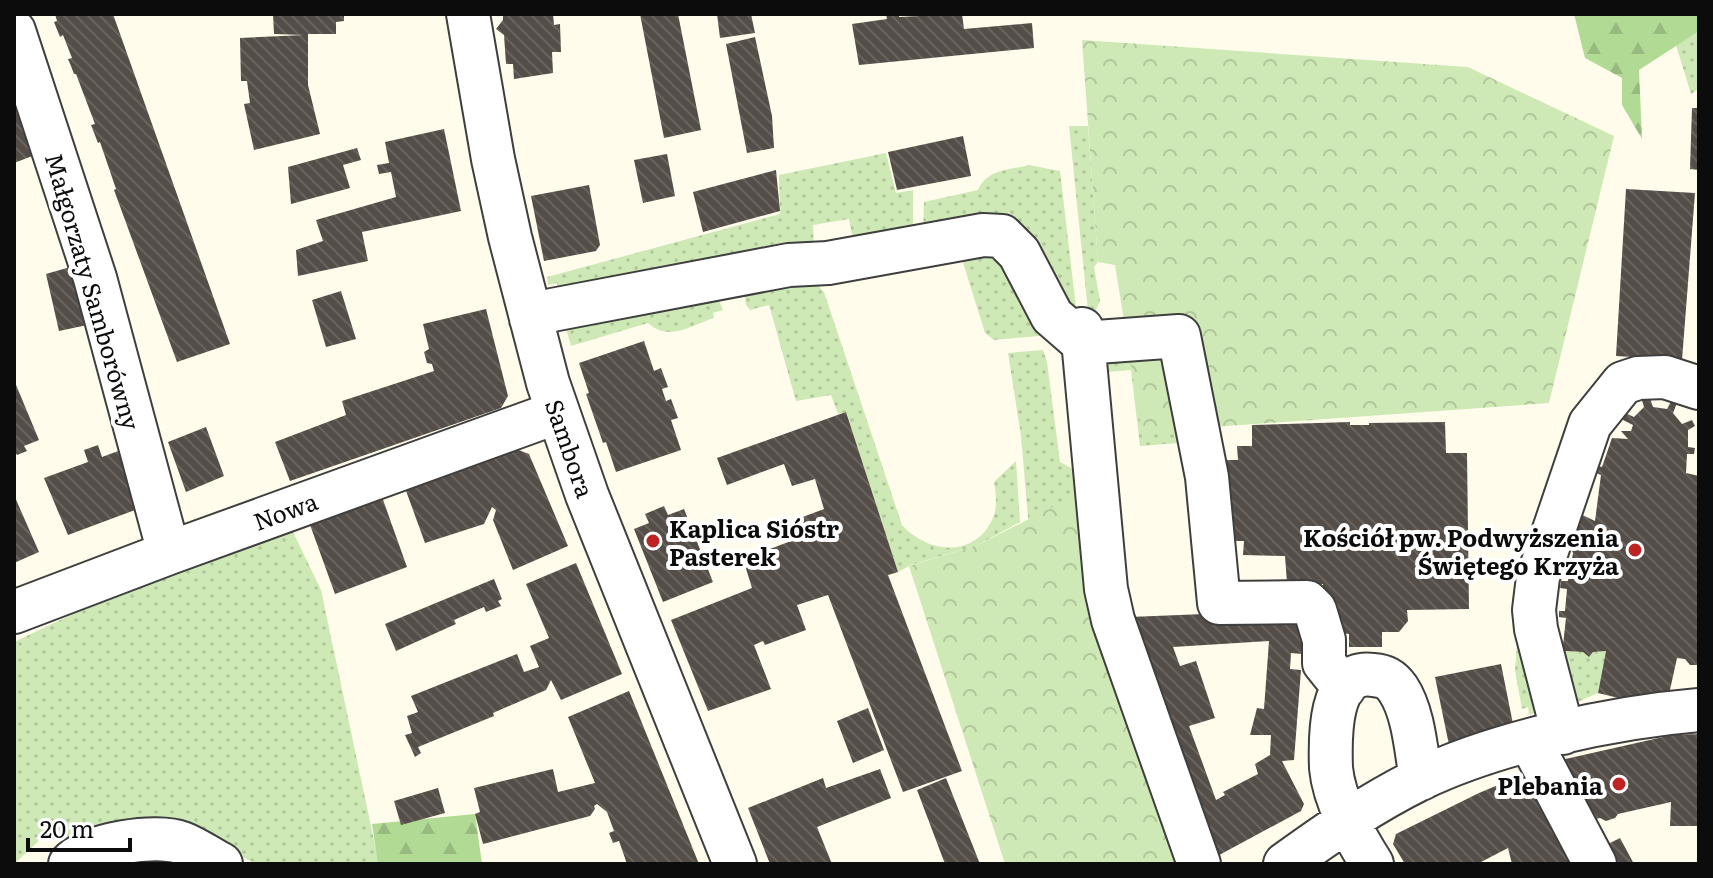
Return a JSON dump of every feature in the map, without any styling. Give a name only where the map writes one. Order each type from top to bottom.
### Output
[{"type":"street","name":"Sambora","points":[[468,14],[493,159],[531,319],[558,412],[587,495],[735,864]]},
{"type":"street","name":"Małgorzaty Samborówny","points":[[14,31],[95,278],[169,553]]},
{"type":"street","points":[[531,319],[552,310],[789,265],[828,263],[983,235],[1002,236],[1019,253],[1052,316],[1083,336],[1179,336],[1207,477],[1219,603],[1307,602],[1315,610],[1324,640],[1324,663],[1344,688]]},
{"type":"street","points":[[1083,336],[1106,589],[1113,620],[1199,864]]},
{"type":"street","points":[[1595,864],[1546,737],[1534,610],[1538,577],[1590,424],[1623,383],[1638,378],[1665,377],[1699,388]]},
{"type":"street","name":"Nowa","points":[[14,612],[558,412]]},
{"type":"street","points":[[1372,864],[1339,798],[1331,771],[1333,711],[1338,696],[1352,679],[1364,673],[1388,678],[1400,692],[1421,779]]},
{"type":"street","points":[[1285,864],[1348,818],[1458,763],[1546,737],[1651,715],[1699,710]]},
{"type":"street","points":[[70,864],[91,849],[165,840],[181,843],[221,864]]},
{"type":"green space","points":[[1574,14],[1699,14],[1699,31],[1639,70],[1642,139],[1622,105],[1622,78],[1585,58]]},
{"type":"green space","points":[[1699,31],[1699,89],[1691,94],[1676,45]]},
{"type":"green space","points":[[1082,40],[1468,67],[1614,136],[1549,403],[1142,432],[1115,265],[1098,262]]},
{"type":"green space","points":[[1069,126],[1088,126],[1098,262],[1094,267],[1100,301],[1093,316],[1088,311]]},
{"type":"green space","points":[[886,153],[896,193],[913,190],[913,228],[854,245],[849,219],[813,225],[814,249],[558,292],[557,283],[548,285],[547,277],[780,214],[779,175]]},
{"type":"green space","points":[[1029,165],[1060,171],[1077,316],[1031,235],[1013,220],[923,230],[924,202],[978,190],[993,174]]},
{"type":"green space","points":[[987,253],[999,258],[1050,335],[994,340],[985,333],[961,256]]},
{"type":"green space","points":[[814,281],[824,292],[902,525],[924,542],[936,546],[949,548],[973,541],[984,533],[994,515],[994,482],[1016,461],[1020,522],[978,545],[911,565],[898,572],[846,412],[838,414],[831,395],[796,401],[769,305],[750,310],[746,305],[744,292]]},
{"type":"green space","points":[[717,296],[723,310],[713,313],[714,318],[680,331],[656,329],[648,323],[571,346],[566,329],[571,323]]},
{"type":"green space","points":[[1138,349],[1190,442],[1140,446],[1131,370],[1106,372],[1104,361]]},
{"type":"green space","points":[[1043,350],[1060,462],[1087,477],[1090,520],[1029,529],[1021,436],[1008,353]]},
{"type":"green space","points":[[1082,492],[1183,864],[1005,864],[909,566],[978,545]]},
{"type":"green space","points":[[293,532],[321,590],[379,864],[257,864],[186,830],[160,828],[42,838],[14,864],[14,642],[94,604]]},
{"type":"green space","points":[[1522,639],[1539,695],[1535,713],[1529,715],[1528,707],[1522,709],[1515,671],[1517,644]]},
{"type":"green space","points":[[1566,651],[1583,652],[1589,657],[1593,652],[1606,651],[1598,693],[1575,703],[1560,654]]},
{"type":"green space","points":[[475,814],[482,864],[378,864],[372,824]]},
{"type":"building","points":[[55,14],[113,14],[230,344],[177,362],[114,190],[100,142],[91,125],[95,124],[68,59],[72,58],[54,22],[57,21]]},
{"type":"building","points":[[273,14],[344,14],[344,21],[336,22],[336,34],[308,34],[308,85],[320,134],[254,150],[244,104],[250,103],[247,81],[241,81],[240,38],[304,35],[274,34]]},
{"type":"building","points":[[503,14],[553,14],[554,25],[560,24],[561,52],[552,52],[553,73],[514,79],[513,64],[506,64],[504,35],[496,29],[503,20]]},
{"type":"building","points":[[640,14],[678,14],[701,130],[664,138]]},
{"type":"building","points":[[717,14],[751,14],[755,33],[720,38]]},
{"type":"building","points":[[886,14],[899,14],[899,17],[962,14],[964,29],[1032,23],[1034,48],[859,65],[852,24],[887,19]]},
{"type":"building","points":[[755,37],[772,116],[774,148],[747,153],[726,44]]},
{"type":"building","points":[[14,96],[35,155],[14,163]]},
{"type":"building","points":[[1692,108],[1699,108],[1699,170],[1690,169]]},
{"type":"building","points":[[444,129],[461,211],[362,232],[368,261],[298,276],[296,250],[323,241],[316,220],[396,197],[391,172],[379,174],[377,165],[389,163],[385,142]]},
{"type":"building","points":[[963,136],[971,176],[897,190],[888,152]]},
{"type":"building","points":[[357,148],[361,160],[343,165],[350,188],[291,204],[288,167]]},
{"type":"building","points":[[667,154],[675,196],[643,203],[634,160]]},
{"type":"building","points":[[776,170],[780,211],[703,232],[693,192]]},
{"type":"building","points":[[589,185],[600,245],[596,251],[544,261],[531,196]]},
{"type":"building","points":[[1626,189],[1695,193],[1682,360],[1616,356]]},
{"type":"building","points":[[77,265],[92,324],[59,331],[46,274]]},
{"type":"building","points":[[341,291],[356,339],[326,347],[312,300]]},
{"type":"building","points":[[486,309],[508,396],[501,408],[290,481],[275,442],[346,415],[342,401],[434,371],[432,364],[427,363],[424,352],[429,349],[423,324]]},
{"type":"building","points":[[644,341],[654,371],[661,368],[668,387],[662,389],[666,401],[671,399],[678,418],[671,420],[681,450],[616,472],[586,394],[589,393],[579,363]]},
{"type":"building","points":[[14,380],[39,440],[24,446],[27,451],[17,455],[14,450]]},
{"type":"building","name":"Kościół pw. Podwyższenia Świętego Krzyża","points":[[1649,395],[1653,407],[1667,409],[1672,400],[1677,403],[1673,413],[1682,424],[1692,420],[1695,426],[1688,430],[1688,447],[1695,448],[1694,454],[1687,454],[1686,473],[1699,476],[1699,665],[1690,665],[1685,659],[1677,658],[1668,699],[1631,701],[1598,693],[1606,651],[1593,652],[1589,657],[1583,652],[1566,651],[1560,654],[1557,649],[1563,645],[1566,618],[1559,617],[1559,611],[1565,611],[1567,589],[1560,588],[1561,581],[1568,581],[1573,553],[1569,546],[1574,541],[1578,521],[1576,512],[1595,521],[1601,475],[1596,473],[1598,466],[1602,467],[1612,438],[1628,439],[1621,431],[1631,431],[1633,425],[1623,420],[1625,413],[1634,417],[1644,407],[1641,397]]},
{"type":"building","points":[[846,412],[898,572],[888,575],[962,771],[903,792],[828,595],[797,605],[806,630],[765,645],[763,641],[754,645],[771,689],[708,711],[671,620],[752,588],[743,559],[791,541],[784,524],[824,509],[815,479],[792,486],[784,464],[727,485],[717,458]]},
{"type":"building","points":[[1350,422],[1350,425],[1369,425],[1445,422],[1446,453],[1467,453],[1469,609],[1407,610],[1408,621],[1399,632],[1382,632],[1382,647],[1349,647],[1349,634],[1325,630],[1323,584],[1287,583],[1285,556],[1243,555],[1244,541],[1223,541],[1221,460],[1238,460],[1237,446],[1252,446],[1252,425]]},
{"type":"building","points":[[206,427],[224,476],[186,492],[168,442]]},
{"type":"building","points":[[98,445],[102,457],[121,450],[135,510],[68,535],[44,478],[88,462],[84,450]]},
{"type":"building","points":[[516,449],[529,454],[568,546],[513,570],[493,520],[496,510],[492,507],[484,524],[425,543],[405,488]]},
{"type":"building","points":[[14,495],[39,552],[14,563]]},
{"type":"building","points":[[382,497],[407,567],[335,594],[309,522]]},
{"type":"building","points":[[664,506],[668,515],[684,509],[713,582],[663,602],[634,529],[649,523],[645,514]]},
{"type":"building","points":[[576,563],[622,674],[561,700],[551,680],[546,690],[493,713],[494,716],[418,747],[421,753],[415,757],[405,735],[412,733],[407,716],[418,712],[411,696],[517,654],[524,672],[539,667],[530,646],[549,638],[526,584]]},
{"type":"building","points":[[494,579],[502,599],[498,601],[501,606],[486,612],[484,607],[454,620],[456,624],[396,651],[385,624]]},
{"type":"building","points":[[1304,610],[1302,654],[1291,653],[1290,669],[1301,670],[1294,760],[1282,761],[1304,804],[1301,811],[1210,860],[1130,617]],"holes":[[[1269,641],[1264,709],[1257,708],[1250,735],[1271,735],[1270,755],[1255,764],[1258,774],[1223,792],[1225,795],[1216,800],[1189,726],[1215,718],[1196,661],[1180,666],[1173,647]]]},
{"type":"building","points":[[1501,664],[1514,729],[1449,745],[1435,677]]},
{"type":"building","points":[[629,691],[699,864],[627,864],[619,841],[613,843],[609,833],[614,831],[607,812],[597,804],[590,816],[483,844],[475,814],[480,812],[474,788],[553,769],[558,792],[595,783],[568,717]]},
{"type":"building","points":[[868,708],[884,750],[853,763],[837,721]]},
{"type":"building","name":"Plebania","points":[[1699,734],[1699,826],[1670,826],[1671,802],[1618,814],[1606,821],[1600,818],[1588,821],[1561,760],[1672,735]]},
{"type":"building","points":[[880,769],[891,798],[817,827],[832,864],[770,864],[748,808],[823,778],[826,788]]},
{"type":"building","points":[[1529,772],[1575,864],[1512,864],[1508,848],[1482,864],[1405,864],[1393,844],[1396,834]]},
{"type":"building","points":[[946,778],[980,864],[945,864],[917,790]]},
{"type":"building","points":[[438,788],[445,813],[401,825],[394,801]]},
{"type":"building","points":[[1620,838],[1634,864],[1610,864],[1602,847]]},
{"type":"place","name":"Kaplica Sióstr Pasterek","points":[[653,541]]},
{"type":"place","name":"Kościół pw. Podwyższenia Świętego Krzyża","points":[[1635,550]]},
{"type":"place","name":"Plebania","points":[[1619,784]]}]
